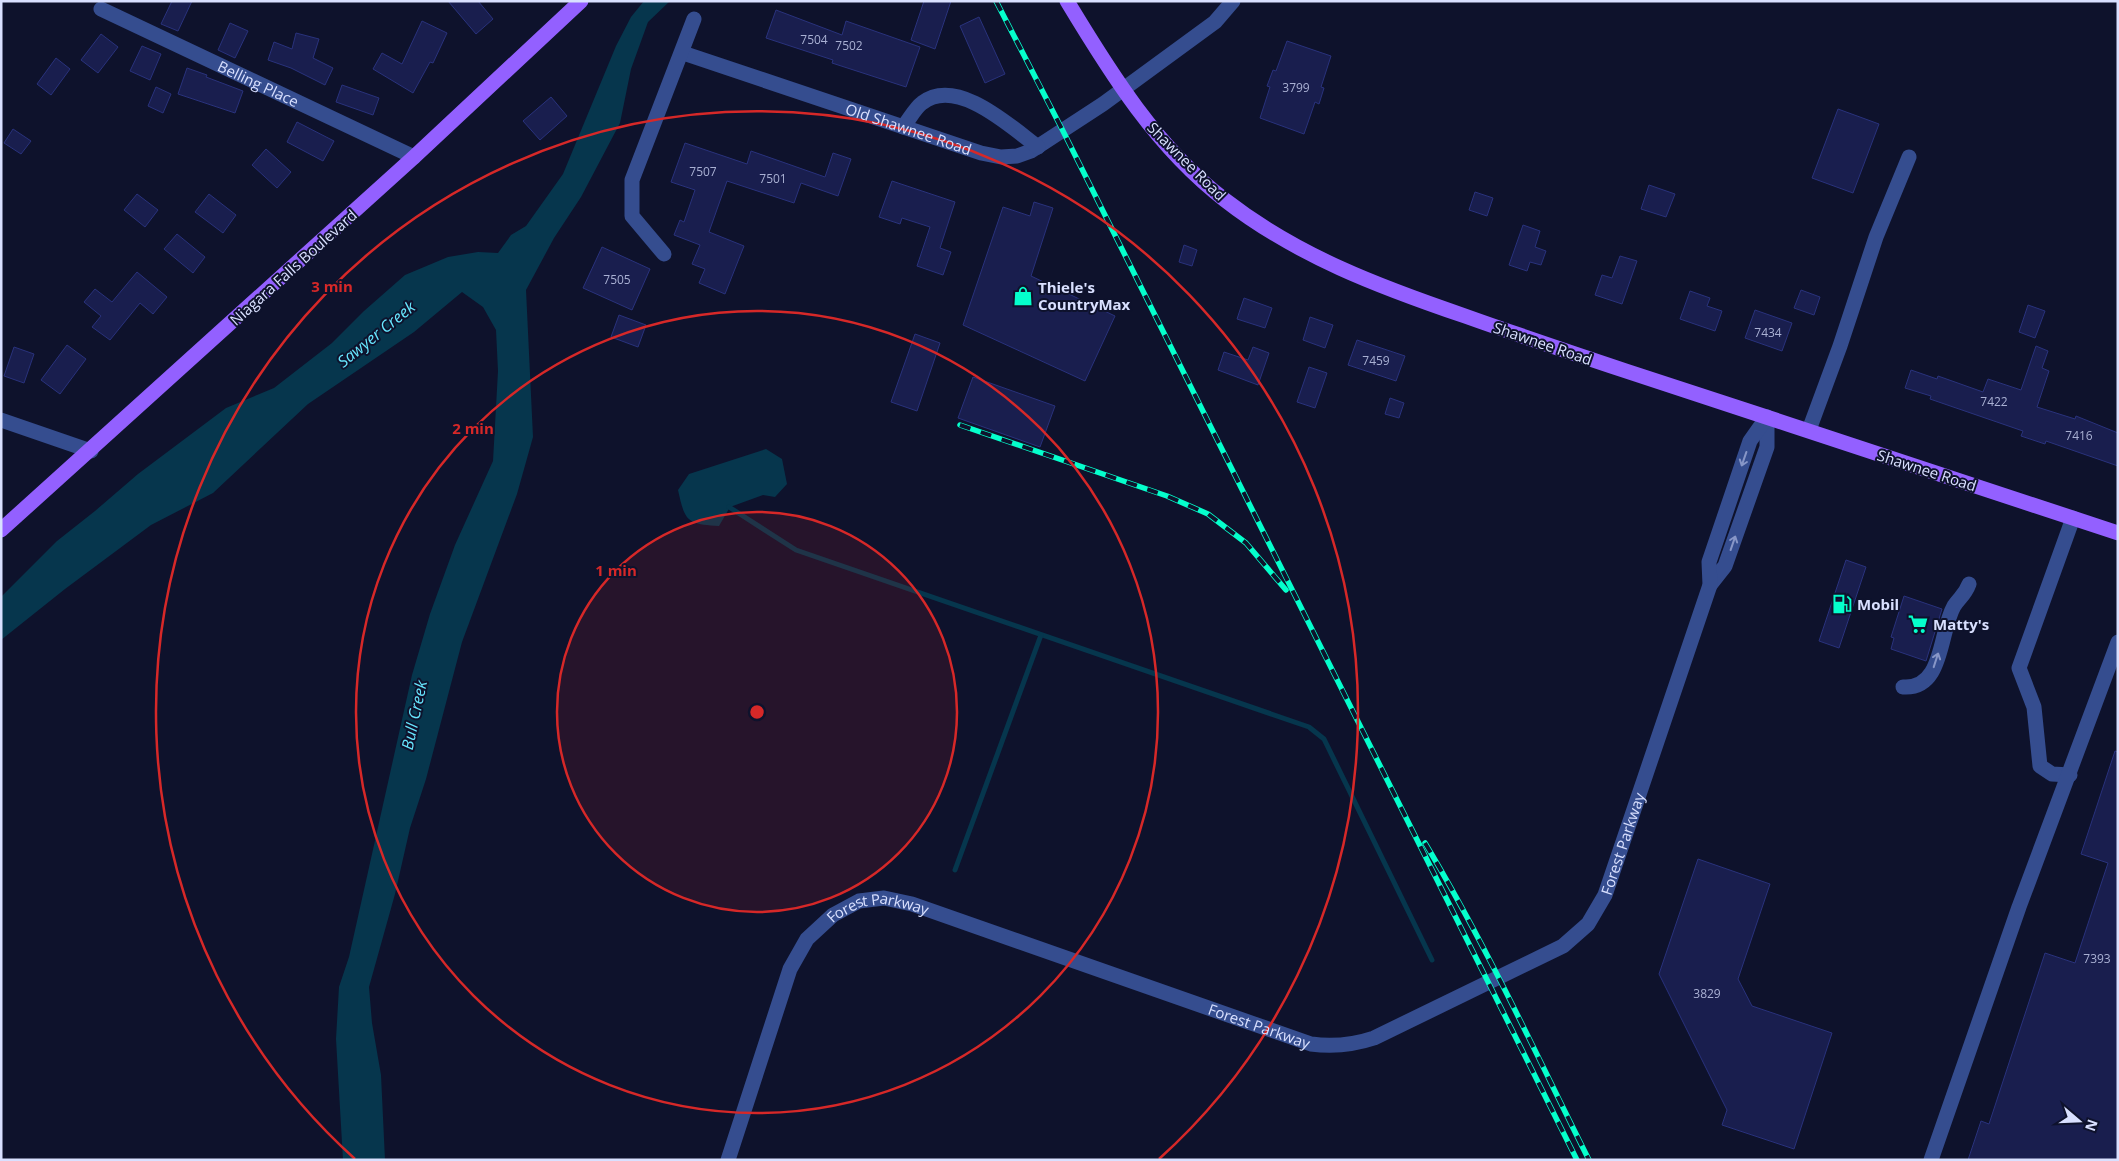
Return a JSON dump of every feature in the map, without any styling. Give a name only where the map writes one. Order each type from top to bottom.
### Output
[{"type":"main road","name":"Niagara Falls Boulevard","points":[[1,530],[414,157],[581,1]]},
{"type":"main road","name":"Shawnee Road","points":[[1067,1],[1123,90],[1154,130],[1184,162],[1223,199],[1297,248],[1338,269],[1430,304],[2118,533]]},
{"type":"street","name":"Old Shawnee Road","points":[[683,53],[981,153],[1001,157],[1017,156],[1038,147],[1123,90],[1215,22],[1233,1]]},
{"type":"street","name":"Belling Place","points":[[101,9],[414,157]]},
{"type":"street","points":[[664,254],[632,216],[632,180],[647,138],[683,53],[694,19]]},
{"type":"street","points":[[903,127],[922,103],[938,94],[958,96],[987,108],[1038,147]]},
{"type":"street","points":[[1809,430],[1840,346],[1876,237],[1909,157]]},
{"type":"street","name":"Forest Parkway","points":[[728,1160],[790,969],[807,939],[820,926],[846,907],[860,901],[884,898],[912,904],[1311,1044],[1328,1046],[1360,1042],[1374,1038],[1564,946],[1588,924],[1605,895],[1710,585],[1725,566],[1767,446],[1768,417]]},
{"type":"street","points":[[1,420],[90,451]]},
{"type":"street","points":[[2070,775],[2052,774],[2040,766],[2034,707],[2019,668],[2072,518]]},
{"type":"street","points":[[1903,687],[1919,686],[1931,675],[1954,606],[1966,594],[1969,584]]},
{"type":"street","points":[[1931,1160],[2019,907],[2070,775],[2118,642]]},
{"type":"water","points":[[644,1],[670,1],[648,22],[631,69],[620,123],[581,197],[554,238],[526,290],[533,437],[517,494],[462,642],[426,779],[410,828],[395,894],[369,987],[372,1023],[381,1075],[385,1160],[343,1160],[336,1039],[339,987],[349,957],[412,675],[430,614],[455,545],[493,461],[498,371],[496,330],[483,307],[462,292],[414,332],[308,404],[213,493],[151,525],[65,589],[1,640],[1,597],[57,541],[138,474],[226,408],[274,388],[332,343],[364,311],[405,275],[448,257],[478,252],[498,253],[511,235],[526,226],[563,174],[616,46],[631,17]]},
{"type":"water","points":[[766,449],[782,459],[787,484],[775,497],[763,495],[730,507],[719,526],[700,524],[689,519],[683,509],[678,490],[689,474]]},
{"type":"building","points":[[172,1],[192,1],[178,31],[161,24]]},
{"type":"building","points":[[448,1],[478,1],[493,19],[476,34]]},
{"type":"building","points":[[924,1],[951,1],[935,49],[911,40]]},
{"type":"building","points":[[776,10],[842,35],[846,21],[920,47],[906,87],[832,63],[833,60],[766,38]]},
{"type":"building","points":[[979,17],[1005,74],[985,83],[960,26]]},
{"type":"building","points":[[422,21],[447,33],[433,63],[430,62],[413,93],[373,69],[382,53],[402,64]]},
{"type":"building","points":[[230,23],[248,31],[235,58],[218,50]]},
{"type":"building","points":[[296,33],[319,39],[313,58],[333,68],[325,85],[291,68],[268,60],[274,42],[292,49]]},
{"type":"building","points":[[101,34],[118,47],[98,73],[81,60]]},
{"type":"building","points":[[1287,41],[1331,56],[1321,87],[1324,88],[1319,104],[1315,102],[1304,134],[1260,118],[1270,87],[1267,86],[1273,70],[1276,71]]},
{"type":"building","points":[[142,46],[161,54],[150,80],[130,71]]},
{"type":"building","points":[[56,58],[70,69],[51,95],[37,84]]},
{"type":"building","points":[[187,68],[243,91],[235,113],[178,94]]},
{"type":"building","points":[[342,85],[379,98],[373,115],[336,102]]},
{"type":"building","points":[[156,87],[171,94],[163,113],[148,106]]},
{"type":"building","points":[[551,97],[567,116],[540,140],[523,121]]},
{"type":"building","points":[[1838,109],[1879,124],[1853,193],[1812,178]]},
{"type":"building","points":[[297,122],[334,141],[323,161],[287,142]]},
{"type":"building","points":[[13,129],[31,141],[21,154],[4,143]]},
{"type":"building","points":[[685,143],[747,164],[751,151],[825,177],[833,153],[851,159],[838,196],[801,183],[794,203],[727,181],[709,232],[744,246],[725,294],[699,283],[705,269],[692,264],[700,245],[674,235],[680,220],[684,222],[695,190],[671,182]]},
{"type":"building","points":[[266,149],[291,172],[277,188],[252,165]]},
{"type":"building","points":[[892,181],[955,202],[940,248],[951,252],[943,275],[917,266],[930,227],[902,218],[900,224],[879,217]]},
{"type":"building","points":[[1649,185],[1675,194],[1666,217],[1641,209]]},
{"type":"building","points":[[1475,192],[1493,198],[1487,216],[1469,210]]},
{"type":"building","points":[[137,194],[158,210],[145,227],[124,210]]},
{"type":"building","points":[[209,194],[236,215],[223,233],[195,212]]},
{"type":"building","name":"Thiele's CountryMax","points":[[1034,202],[1053,208],[1031,276],[1115,316],[1085,381],[963,325],[1003,207],[1030,216]]},
{"type":"building","points":[[1523,225],[1540,231],[1535,247],[1546,251],[1541,265],[1530,262],[1527,271],[1509,265]]},
{"type":"building","points":[[177,234],[205,257],[193,273],[164,249]]},
{"type":"building","points":[[1184,245],[1197,250],[1192,266],[1179,262]]},
{"type":"building","points":[[602,247],[650,269],[632,310],[583,288]]},
{"type":"building","points":[[1620,256],[1637,261],[1622,304],[1595,295],[1602,275],[1612,278]]},
{"type":"building","points":[[137,272],[167,297],[153,314],[140,303],[110,340],[92,327],[101,316],[84,302],[95,289],[112,302]]},
{"type":"building","points":[[1801,290],[1820,297],[1814,315],[1794,308]]},
{"type":"building","points":[[1690,291],[1710,298],[1707,306],[1722,311],[1715,331],[1680,319]]},
{"type":"building","points":[[1244,298],[1272,308],[1265,328],[1237,319]]},
{"type":"building","points":[[2028,305],[2045,311],[2035,338],[2019,332]]},
{"type":"building","points":[[1755,310],[1792,323],[1782,351],[1745,338]]},
{"type":"building","points":[[619,315],[646,325],[638,347],[611,337]]},
{"type":"building","points":[[1310,317],[1333,325],[1325,348],[1303,340]]},
{"type":"building","points":[[915,334],[940,343],[917,411],[891,402]]},
{"type":"building","points":[[1357,340],[1405,356],[1396,381],[1348,365]]},
{"type":"building","points":[[67,345],[86,359],[60,394],[41,380]]},
{"type":"building","points":[[2036,346],[2048,351],[2042,368],[2049,371],[2037,407],[2075,419],[2076,416],[2118,433],[2118,466],[2046,441],[2045,444],[2021,436],[2023,431],[1930,399],[1931,396],[1905,388],[1911,370],[1937,379],[1938,376],[1983,392],[1988,379],[2021,390]]},
{"type":"building","points":[[14,347],[34,354],[24,383],[4,376]]},
{"type":"building","points":[[1253,347],[1269,353],[1258,385],[1218,370],[1224,352],[1248,360]]},
{"type":"building","points":[[1309,367],[1327,373],[1315,408],[1297,402]]},
{"type":"building","points":[[973,377],[1055,406],[1040,447],[958,418]]},
{"type":"building","points":[[1390,398],[1404,403],[1399,418],[1385,414]]},
{"type":"building","name":"Mobil","points":[[1846,560],[1866,567],[1839,648],[1819,641]]},
{"type":"building","name":"Matty's","points":[[1904,596],[1942,609],[1926,661],[1891,649],[1894,638],[1891,637]]},
{"type":"building","points":[[2115,751],[2118,752],[2118,1160],[1968,1160],[1981,1121],[1989,1124],[2045,953],[2075,963],[2108,863],[2081,854]]},
{"type":"building","points":[[1698,859],[1770,884],[1738,979],[1752,1006],[1832,1033],[1794,1149],[1722,1125],[1727,1110],[1659,974]]},
{"type":"waterway","points":[[729,507],[796,550],[1309,727],[1324,739],[1432,960]]},
{"type":"waterway","points":[[955,870],[1041,635]]},
{"type":"railway","points":[[996,1],[1063,131],[1577,1160]]},
{"type":"railway","points":[[960,425],[1167,496],[1208,514],[1246,543],[1286,590]]},
{"type":"railway","points":[[1425,843],[1490,960],[1589,1160]]},
{"type":"place","name":"Thiele's CountryMax","points":[[1023,296]]},
{"type":"place","name":"Mobil","points":[[1842,604]]},
{"type":"place","name":"Matty's","points":[[1918,624]]},
{"type":"water label","name":"Sawyer Creek","points":[[376,334]]},
{"type":"water label","name":"Bull Creek","points":[[414,715]]}]
